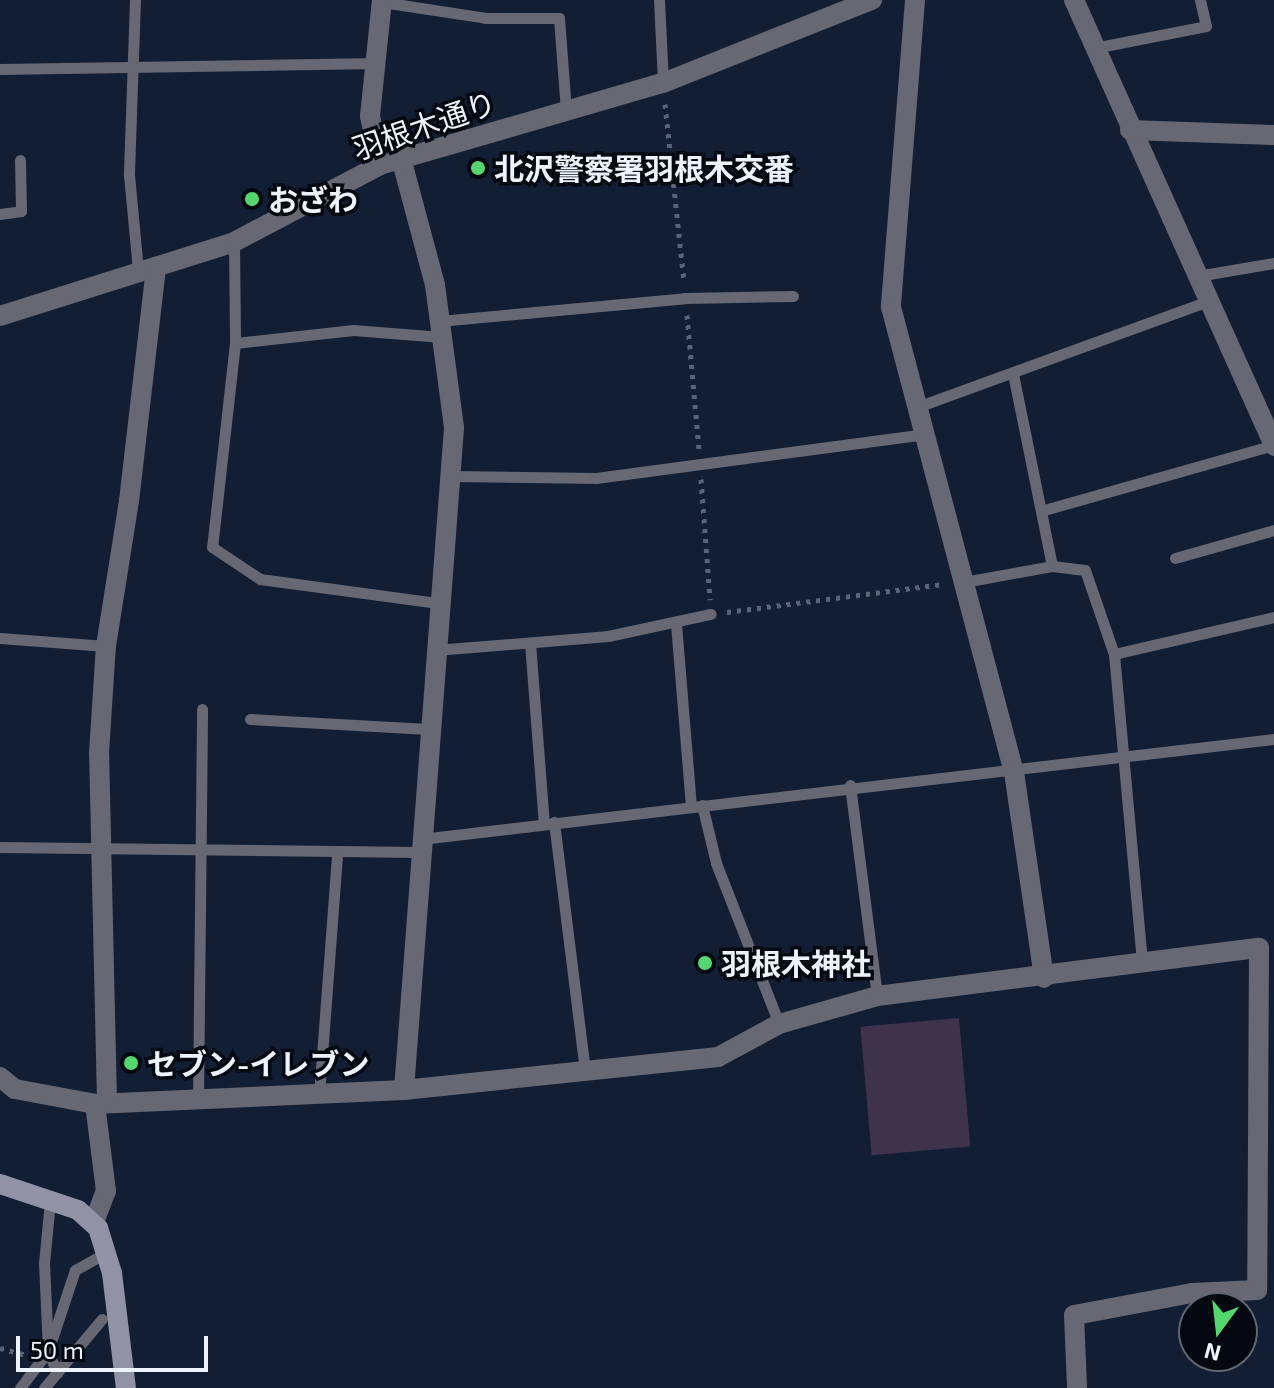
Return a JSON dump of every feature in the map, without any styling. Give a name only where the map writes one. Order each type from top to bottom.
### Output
[{"type":"main road","points":[[0,1184],[50,1201],[94,1222],[107,1251],[126,1388]]},
{"type":"street","name":"羽根木通り","points":[[0,316],[234,242],[380,165],[663,83],[825,9],[872,0]]},
{"type":"street","points":[[915,0],[891,307],[1014,772],[1044,978]]},
{"type":"street","points":[[1074,0],[1274,445]]},
{"type":"street","points":[[380,165],[370,116],[382,1]]},
{"type":"street","points":[[1130,130],[1274,135]]},
{"type":"street","points":[[401,158],[441,329],[454,428],[419,845],[404,1090]]},
{"type":"street","points":[[94,1222],[106,1191],[101,1102],[100,850],[106,646],[129,501],[147,268]]},
{"type":"street","points":[[0,1077],[15,1089],[101,1102],[404,1090],[718,1057],[779,1024],[877,996],[1044,978],[1142,962],[1267,948],[1266,1292],[1192,1293],[1074,1315],[1077,1388]]},
{"type":"lane","points":[[135,0],[129,175],[147,268]]},
{"type":"lane","points":[[659,0],[663,83]]},
{"type":"lane","points":[[1094,48],[1206,26],[1200,0]]},
{"type":"lane","points":[[382,1],[486,18],[559,18],[566,111]]},
{"type":"lane","points":[[0,69],[377,63]]},
{"type":"lane","points":[[0,214],[21,211],[20,160]]},
{"type":"lane","points":[[234,242],[235,343],[212,547],[260,579],[438,603]]},
{"type":"lane","points":[[1197,276],[1274,263]]},
{"type":"lane","points":[[235,343],[353,330],[441,329],[685,298],[793,296]]},
{"type":"lane","points":[[917,407],[1209,301]]},
{"type":"lane","points":[[1013,374],[1044,510],[1052,566]]},
{"type":"lane","points":[[450,476],[596,478],[924,434]]},
{"type":"lane","points":[[1044,510],[1274,445]]},
{"type":"lane","points":[[1175,558],[1274,530]]},
{"type":"lane","points":[[964,582],[1052,566],[1085,570],[1114,654],[1126,753],[1142,962]]},
{"type":"lane","points":[[435,650],[530,643],[676,624],[711,614]]},
{"type":"lane","points":[[1114,654],[1274,617]]},
{"type":"lane","points":[[676,624],[696,806],[779,1024]]},
{"type":"lane","points":[[0,638],[106,646]]},
{"type":"lane","points":[[530,643],[549,822],[585,1071]]},
{"type":"lane","points":[[198,1100],[197,853],[202,709]]},
{"type":"lane","points":[[250,719],[428,729]]},
{"type":"lane","points":[[0,847],[197,853],[337,853],[419,845],[549,822],[850,785],[1014,772],[1126,753],[1273,742]]},
{"type":"lane","points":[[850,785],[877,996]]},
{"type":"lane","points":[[319,1095],[337,853]]},
{"type":"lane","points":[[50,1201],[44,1263],[48,1351],[57,1373]]},
{"type":"lane","points":[[20,1388],[48,1351],[75,1270],[107,1251]]},
{"type":"lane","points":[[44,1388],[102,1319]]},
{"type":"path","points":[[663,83],[700,463],[711,614],[964,582]]},
{"type":"shaded area","points":[[959,1018],[970,1147],[872,1155],[860,1027]]},
{"type":"place","name":"北沢警察署羽根木交番","points":[[478,168]]},
{"type":"place","name":"おざわ","points":[[252,199]]},
{"type":"place","name":"羽根木神社","points":[[705,963]]},
{"type":"place","name":"セブン-イレブン","points":[[131,1063]]}]
